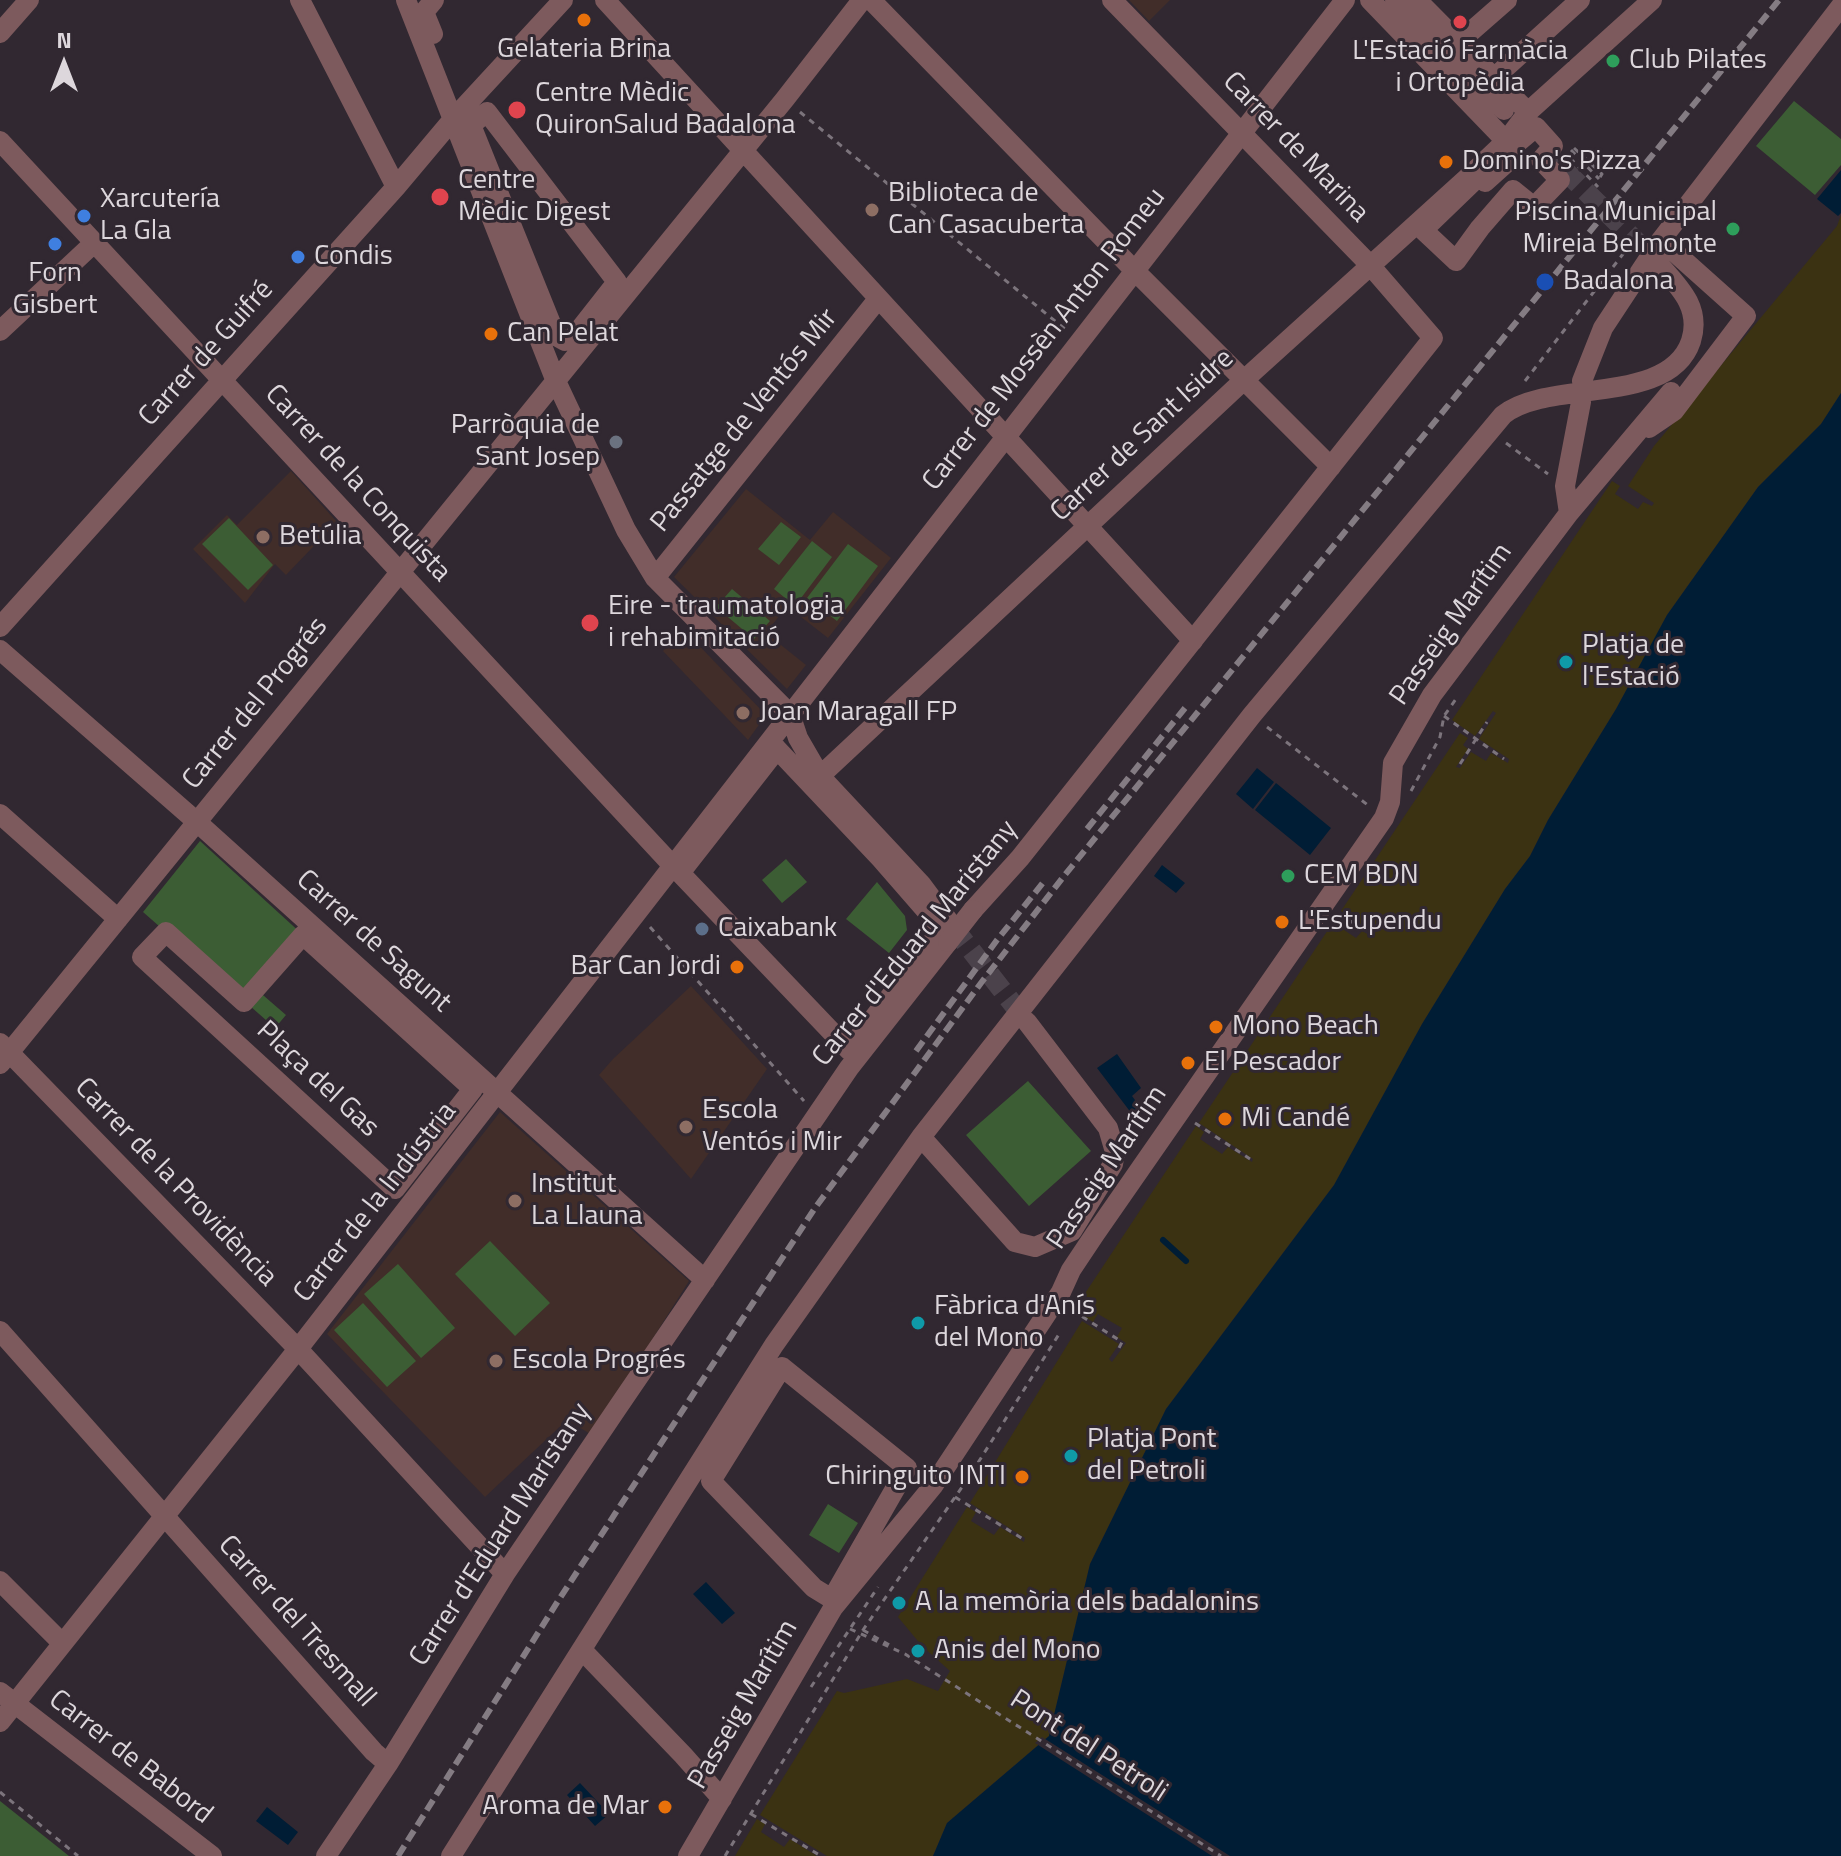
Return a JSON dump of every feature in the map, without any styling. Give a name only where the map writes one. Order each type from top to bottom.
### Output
[{"type":"street","points":[[0,33],[29,0]]},
{"type":"street","points":[[300,0],[396,187]]},
{"type":"street","points":[[406,0],[555,379],[626,530],[655,578],[790,714],[798,738],[820,776],[921,884],[950,934]]},
{"type":"street","points":[[434,0],[424,12],[455,89],[463,91],[474,86],[551,0]]},
{"type":"street","name":"Carrer de Guifré","points":[[0,627],[563,0]]},
{"type":"street","points":[[605,0],[1193,641]]},
{"type":"street","name":"Carrer del Progrés","points":[[3,1053],[118,919],[785,99],[862,0]]},
{"type":"street","points":[[871,0],[1331,467]]},
{"type":"street","name":"Carrer de Marina","points":[[1112,0],[1369,264],[1433,338]]},
{"type":"street","name":"Carrer de Mossèn Anton Romeu","points":[[790,714],[1345,0]]},
{"type":"street","points":[[1370,0],[1506,141]]},
{"type":"street","points":[[1395,0],[1504,110]]},
{"type":"street","points":[[1459,42],[1507,0]]},
{"type":"street","points":[[1494,78],[1580,0]]},
{"type":"street","name":"Carrer de Sant Isidre","points":[[820,776],[1369,264],[1506,141],[1528,112],[1652,0]]},
{"type":"street","points":[[1426,3],[1459,42],[1528,112]]},
{"type":"street","points":[[1582,381],[1603,328],[1661,240],[1841,6]]},
{"type":"street","points":[[487,112],[488,116],[617,282],[573,338],[565,341],[556,336],[471,125],[487,112]]},
{"type":"street","points":[[1536,127],[1553,146],[1541,160],[1560,180],[1534,207],[1513,190],[1465,250],[1456,261],[1423,230],[1479,176],[1485,182],[1505,164],[1499,158],[1536,127]]},
{"type":"street","name":"Carrer de la Conquista","points":[[0,141],[677,869]]},
{"type":"street","name":"Passeig Marítim","points":[[1625,444],[1674,411],[1746,316],[1661,240]]},
{"type":"street","points":[[0,331],[94,243]]},
{"type":"street","points":[[460,1852],[582,1650],[774,1345],[921,1137],[1252,715],[1509,411],[1536,401],[1646,380],[1671,368],[1688,351],[1695,328],[1693,308],[1687,296],[1656,261]]},
{"type":"street","name":"Passatge de Ventós Mir","points":[[655,578],[878,299]]},
{"type":"street","name":"Carrer d'Eduard Maristany","points":[[326,1856],[388,1764],[505,1574],[849,1068],[950,934],[1020,858],[1433,338]]},
{"type":"street","name":"Passeig Marítim","points":[[688,1856],[833,1608],[933,1486],[1061,1292],[1071,1270],[1095,1234],[1384,818],[1390,802],[1393,763],[1432,695],[1569,513],[1671,392]]},
{"type":"street","points":[[1569,513],[1565,486],[1581,402]]},
{"type":"street","name":"Carrer de Sagunt","points":[[0,650],[197,822],[705,1280]]},
{"type":"street","name":"Carrer de la Indústria","points":[[0,1722],[7,1698],[62,1643],[298,1349],[497,1092],[677,869],[790,714]]},
{"type":"street","points":[[777,749],[942,929],[849,1050],[677,869],[777,749]]},
{"type":"street","points":[[0,814],[118,919]]},
{"type":"street","name":"Plaça del Gas","points":[[166,932],[244,1002],[303,935],[473,1089],[395,1189],[142,957],[166,932]]},
{"type":"street","points":[[921,1137],[1015,1242],[1035,1247],[1072,1231],[1110,1171],[1114,1144],[1108,1128],[1027,1022]]},
{"type":"street","name":"Carrer de la Providència","points":[[3,1053],[298,1349],[505,1574]]},
{"type":"street","name":"Carrer del Tresmall","points":[[0,1331],[374,1752],[388,1764]]},
{"type":"street","points":[[782,1367],[907,1468],[832,1599],[814,1588],[711,1481],[782,1367]]},
{"type":"street","points":[[0,1581],[62,1643]]},
{"type":"street","points":[[582,1650],[722,1799]]},
{"type":"street","name":"Carrer de Babord","points":[[7,1698],[212,1856]]},
{"type":"path","points":[[785,99],[1081,343]]},
{"type":"path","points":[[1566,144],[1599,179]]},
{"type":"path","points":[[1569,156],[1598,187]]},
{"type":"path","points":[[1520,389],[1540,361]]},
{"type":"path","points":[[1489,432],[1565,486]]},
{"type":"path","points":[[1252,715],[1384,818]]},
{"type":"path","points":[[1444,716],[1504,759]]},
{"type":"path","points":[[1460,764],[1487,722]]},
{"type":"path","points":[[1332,909],[1368,932]]},
{"type":"path","points":[[638,914],[817,1116]]},
{"type":"path","points":[[1192,1121],[1250,1159]]},
{"type":"path","points":[[1069,1308],[1122,1342],[1118,1350]]},
{"type":"path","points":[[955,1497],[1023,1539]]},
{"type":"path","points":[[807,1694],[884,1578]]},
{"type":"path","points":[[850,1629],[905,1654]]},
{"type":"path","points":[[863,1630],[905,1654]]},
{"type":"path","name":"Pont del Petroli","points":[[905,1654],[1221,1856]]},
{"type":"path","points":[[0,1792],[78,1856]]},
{"type":"path","points":[[751,1814],[821,1856]]},
{"type":"shaded area","points":[[1129,0],[1170,0],[1149,21]]},
{"type":"shaded area","name":"Betúlia","points":[[291,471],[337,522],[286,575],[275,564],[245,603],[193,549],[227,515],[237,525]]},
{"type":"shaded area","points":[[746,489],[810,540],[833,512],[891,558],[828,638],[787,606],[766,633],[806,665],[787,689],[674,577]]},
{"type":"shaded area","points":[[684,630],[766,715],[748,740],[663,651]]},
{"type":"shaded area","name":"Escola Ventós i Mir","points":[[691,986],[767,1069],[691,1179],[599,1075]]},
{"type":"shaded area","points":[[500,1112],[689,1281],[592,1435],[567,1420],[485,1497],[327,1334]]},
{"type":"green space","points":[[1794,101],[1841,139],[1841,165],[1815,195],[1756,146]]},
{"type":"green space","points":[[229,518],[273,565],[248,590],[202,544]]},
{"type":"green space","points":[[781,522],[801,537],[779,565],[758,549]]},
{"type":"green space","points":[[812,541],[832,557],[795,606],[774,589]]},
{"type":"green space","points":[[848,544],[878,566],[837,621],[807,598]]},
{"type":"green space","points":[[732,589],[770,621],[754,639],[716,607]]},
{"type":"green space","points":[[200,841],[303,935],[256,989],[286,1015],[275,1028],[143,912]]},
{"type":"green space","points":[[786,859],[807,882],[782,903],[762,880]]},
{"type":"green space","points":[[877,882],[905,916],[907,930],[889,953],[846,919]]},
{"type":"green space","points":[[1028,1081],[1091,1151],[1029,1206],[966,1135]]},
{"type":"green space","points":[[490,1241],[550,1303],[515,1336],[455,1274]]},
{"type":"green space","points":[[398,1264],[455,1328],[421,1358],[364,1294]]},
{"type":"green space","points":[[363,1303],[416,1361],[387,1387],[334,1330]]},
{"type":"green space","points":[[828,1504],[858,1523],[839,1553],[809,1535]]},
{"type":"green space","points":[[0,1801],[69,1856],[0,1856]]},
{"type":"sand","points":[[1841,215],[1841,393],[1821,424],[1758,487],[1667,615],[1530,856],[1505,889],[1422,1024],[1334,1185],[1166,1409],[1090,1564],[1049,1736],[947,1823],[933,1856],[827,1856],[760,1815],[837,1691],[844,1693],[907,1679],[938,1691],[950,1671],[922,1646],[898,1617],[967,1507],[976,1512],[971,1521],[994,1535],[1000,1527],[1024,1542],[1025,1538],[970,1503],[1082,1321],[1119,1344],[1109,1359],[1112,1362],[1126,1343],[1117,1337],[1122,1328],[1098,1314],[1093,1322],[1074,1310],[1196,1126],[1204,1132],[1200,1139],[1222,1154],[1228,1147],[1252,1162],[1253,1159],[1199,1123],[1338,915],[1346,920],[1341,928],[1356,938],[1362,931],[1371,936],[1373,932],[1341,911],[1460,733],[1468,738],[1463,745],[1468,749],[1456,767],[1460,768],[1471,752],[1486,761],[1491,753],[1508,763],[1509,759],[1479,739],[1496,713],[1493,711],[1475,736],[1452,720],[1612,481],[1620,486],[1615,494],[1638,509],[1643,502],[1652,506],[1654,503],[1628,486],[1654,446],[1837,226]]},
{"type":"sand","points":[[757,1819],[765,1824],[761,1832],[784,1847],[790,1839],[817,1856],[735,1856]]},
{"type":"water","points":[[1841,170],[1841,213],[1838,216],[1817,199]]},
{"type":"water","points":[[1841,393],[1841,1856],[933,1856],[947,1823],[1049,1736],[1090,1564],[1166,1409],[1334,1185],[1422,1024],[1505,889],[1530,856],[1667,615],[1758,487],[1821,424]]},
{"type":"water","points":[[1257,768],[1274,782],[1253,809],[1236,794]]},
{"type":"water","points":[[1276,783],[1331,828],[1310,855],[1255,810]]},
{"type":"water","points":[[1162,865],[1185,883],[1176,893],[1154,876]]},
{"type":"water","points":[[1117,1054],[1141,1088],[1132,1096],[1144,1112],[1135,1118],[1097,1068]]},
{"type":"water","points":[[706,1582],[735,1613],[722,1624],[693,1594]]},
{"type":"water","points":[[580,1783],[609,1814],[595,1826],[567,1795]]},
{"type":"water","points":[[267,1807],[298,1832],[288,1845],[256,1821]]},
{"type":"pier","points":[[1042,1737],[1230,1856],[1212,1856],[1035,1743]]},
{"type":"waterway","points":[[1163,1240],[1186,1261]]},
{"type":"tunnel","points":[[1543,149],[1656,261]]},
{"type":"tunnel","points":[[953,927],[1027,1022]]},
{"type":"railway","points":[[398,1856],[558,1601],[815,1208],[981,983],[1064,876],[1779,0]]},
{"type":"railway","points":[[1087,829],[1185,708]]},
{"type":"railway","points":[[916,1051],[1046,879]]},
{"type":"place","name":"Gelateria Brina","points":[[584,20]]},
{"type":"place","name":"L'Estació Farmàcia i Ortopèdia","points":[[1460,22]]},
{"type":"place","name":"Club Pilates","points":[[1613,61]]},
{"type":"place","name":"Centre Mèdic QuironSalud Badalona","points":[[517,110]]},
{"type":"place","name":"Domino's Pizza","points":[[1446,162]]},
{"type":"place","name":"Centre Mèdic Digest","points":[[440,197]]},
{"type":"place","name":"Biblioteca de Can Casacuberta","points":[[872,210]]},
{"type":"place","name":"Xarcutería La Gla","points":[[84,216]]},
{"type":"place","name":"Piscina Municipal Mireia Belmonte","points":[[1733,229]]},
{"type":"place","name":"Forn Gisbert","points":[[55,244]]},
{"type":"place","name":"Condis","points":[[298,257]]},
{"type":"place","name":"Badalona","points":[[1545,282]]},
{"type":"place","name":"Can Pelat","points":[[491,334]]},
{"type":"place","name":"Parròquia de Sant Josep","points":[[616,442]]},
{"type":"place","name":"Betúlia","points":[[263,537]]},
{"type":"place","name":"Eire - traumatologia i rehabimitació","points":[[590,623]]},
{"type":"place","name":"Platja de l'Estació","points":[[1566,662]]},
{"type":"place","name":"Joan Maragall FP","points":[[743,713]]},
{"type":"place","name":"CEM BDN","points":[[1288,876]]},
{"type":"place","name":"L'Estupendu","points":[[1282,922]]},
{"type":"place","name":"Caixabank","points":[[702,929]]},
{"type":"place","name":"Bar Can Jordi","points":[[737,967]]},
{"type":"place","name":"Mono Beach","points":[[1216,1027]]},
{"type":"place","name":"El Pescador","points":[[1188,1063]]},
{"type":"place","name":"Mi Candé","points":[[1225,1119]]},
{"type":"place","name":"Escola Ventós i Mir","points":[[686,1127]]},
{"type":"place","name":"Institut La Llauna","points":[[515,1201]]},
{"type":"place","name":"Fàbrica d'Anís del Mono","points":[[918,1323]]},
{"type":"place","name":"Escola Progrés","points":[[496,1361]]},
{"type":"place","name":"Platja Pont del Petroli","points":[[1071,1456]]},
{"type":"place","name":"Chiringuito INTI","points":[[1022,1477]]},
{"type":"place","name":"A la memòria dels badalonins","points":[[899,1603]]},
{"type":"place","name":"Anis del Mono","points":[[918,1651]]},
{"type":"place","name":"Aroma de Mar","points":[[665,1807]]}]
